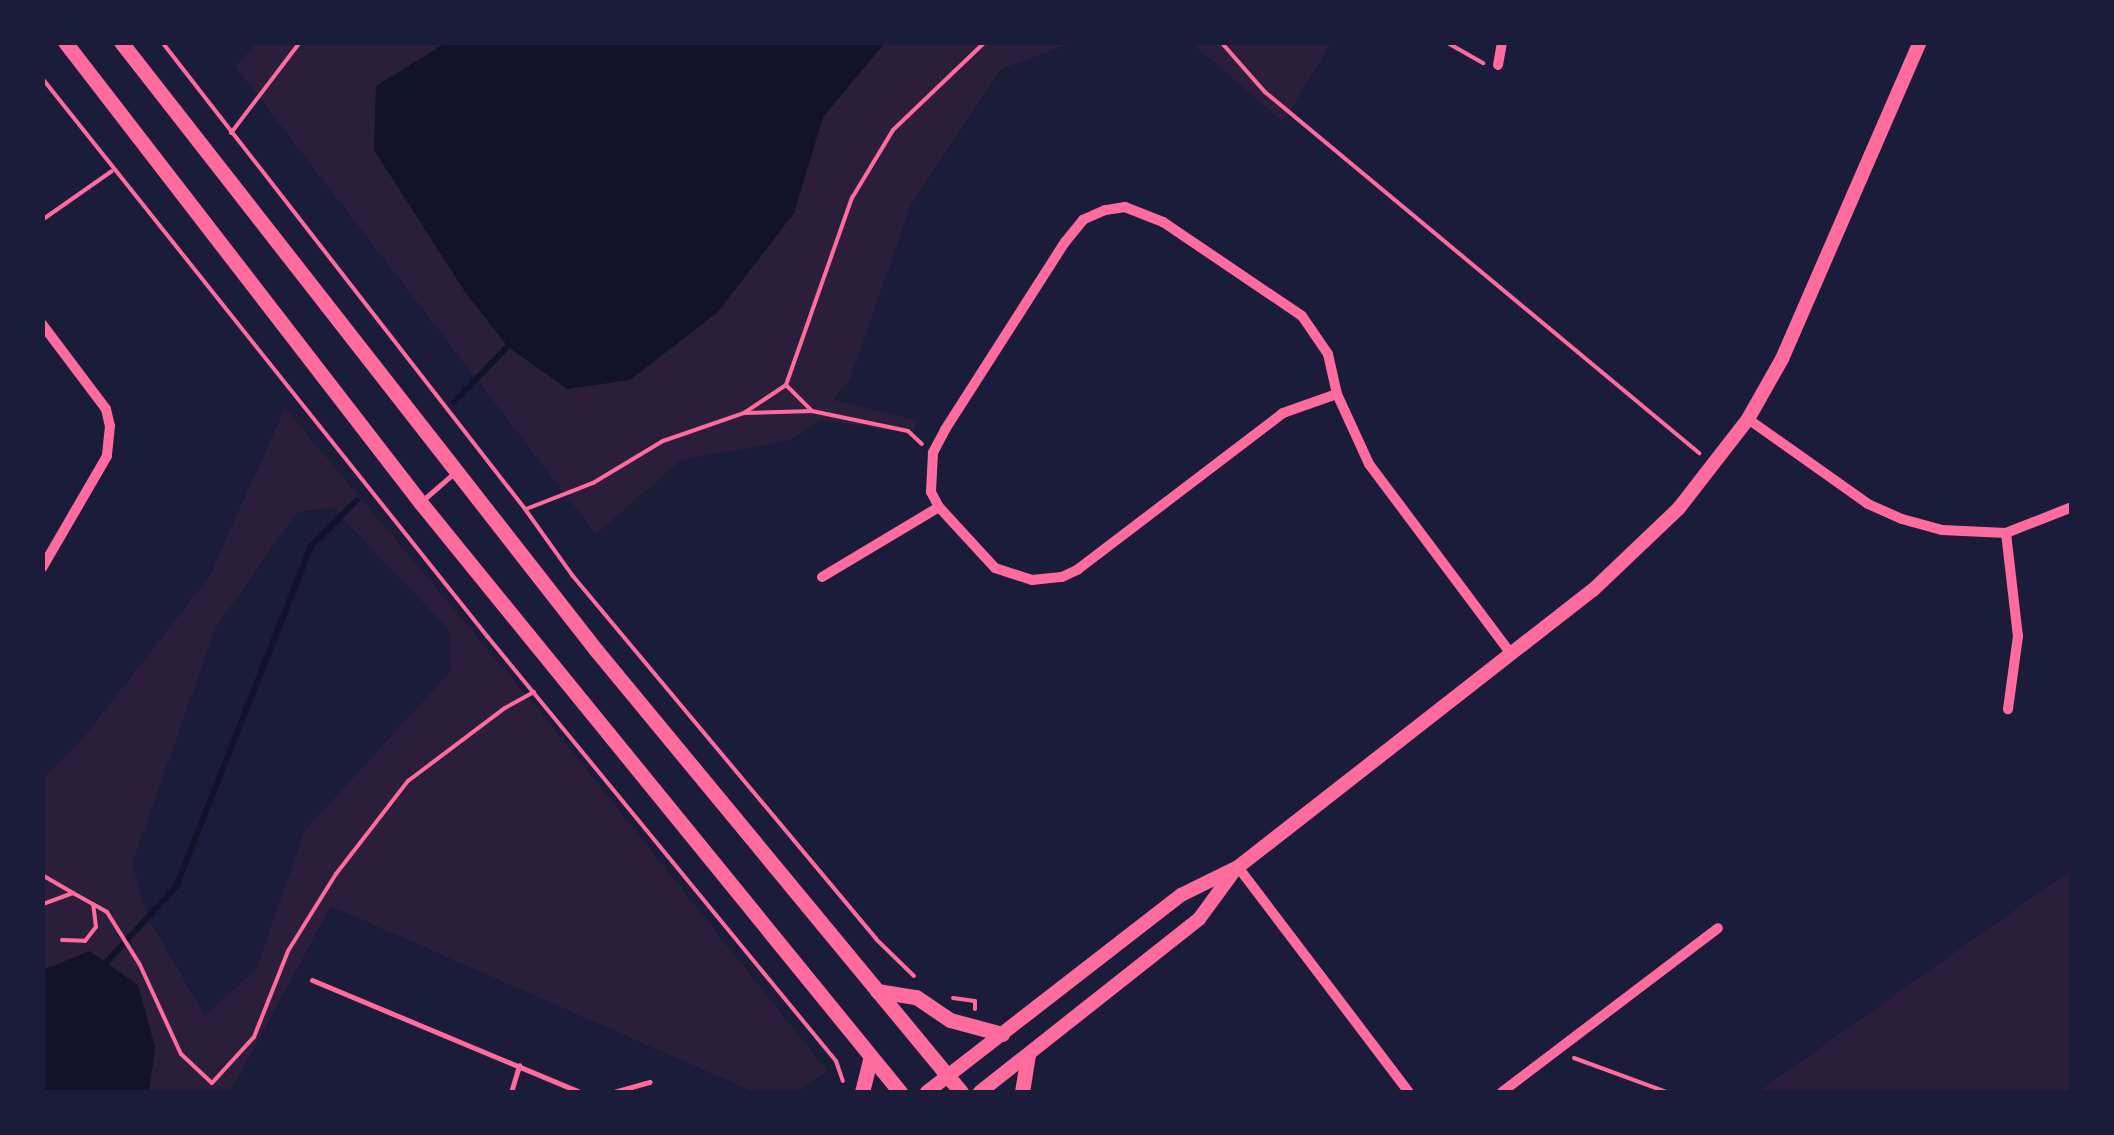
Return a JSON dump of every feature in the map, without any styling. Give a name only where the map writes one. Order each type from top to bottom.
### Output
[{"type":"main road","points":[[64,42],[420,502],[900,1092]]},
{"type":"main road","points":[[120,42],[455,473],[961,1092]]},
{"type":"main road","points":[[877,991],[916,997],[950,1020],[1002,1034]]},
{"type":"main road","points":[[1022,1092],[1028,1054]]},
{"type":"main road","points":[[862,1092],[871,1056]]},
{"type":"street","points":[[1498,65],[1502,42]]},
{"type":"street","points":[[928,1092],[1181,895],[1238,867],[1511,654],[1644,543],[1714,465],[1748,419],[1782,359],[1920,42]]},
{"type":"street","points":[[1337,394],[1283,413],[1062,578],[1032,580],[995,568],[939,507],[929,475],[933,453],[1065,242],[1084,220],[1125,207],[1164,222],[1302,316],[1328,354],[1337,394],[1369,464],[1511,654]]},
{"type":"street","points":[[42,324],[106,409],[110,426],[108,456],[42,568]]},
{"type":"street","points":[[1748,419],[1885,512],[1942,530],[2006,533],[2072,507]]},
{"type":"street","points":[[822,578],[939,507]]},
{"type":"street","points":[[2006,533],[2018,636],[2008,709]]},
{"type":"street","points":[[980,1092],[1199,919],[1238,867]]},
{"type":"street","points":[[1238,867],[1410,1092]]},
{"type":"street","points":[[1502,1092],[1718,928]]},
{"type":"lane","points":[[420,502],[455,473]]},
{"type":"lane","points":[[312,980],[580,1092]]},
{"type":"lane","points":[[512,1092],[519,1064]]},
{"type":"lane","points":[[614,1092],[650,1082]]},
{"type":"path","points":[[162,42],[525,509],[543,539],[689,720],[876,939],[916,978]]},
{"type":"path","points":[[231,133],[300,42]]},
{"type":"path","points":[[525,509],[594,483],[663,440],[744,413],[786,385],[852,198],[893,130],[985,42]]},
{"type":"path","points":[[1446,42],[1464,50],[1474,62],[1498,65]]},
{"type":"path","points":[[1225,44],[1265,92],[1714,465]]},
{"type":"path","points":[[42,78],[534,692],[836,1061],[843,1074],[841,1092]]},
{"type":"path","points":[[42,220],[113,170]]},
{"type":"path","points":[[786,385],[812,412]]},
{"type":"path","points":[[744,413],[812,412],[908,431],[933,453]]},
{"type":"path","points":[[212,1092],[212,1083],[254,1037],[288,950],[336,874],[408,781],[505,708],[534,692]]},
{"type":"path","points":[[42,875],[107,912],[140,965],[181,1054],[212,1083]]},
{"type":"path","points":[[42,904],[74,893]]},
{"type":"path","points":[[62,940],[85,941],[96,927],[93,904]]},
{"type":"path","points":[[949,996],[975,1001],[975,1009]]},
{"type":"path","points":[[1555,1051],[1668,1092]]},
{"type":"shaded area","points":[[258,42],[1072,43],[1001,69],[911,205],[850,379],[833,400],[919,421],[911,434],[821,420],[787,441],[681,460],[596,534],[235,66]]},
{"type":"shaded area","points":[[447,42],[885,43],[823,117],[794,213],[718,312],[630,380],[567,389],[508,347],[465,292],[374,150],[376,86]]},
{"type":"shaded area","points":[[1192,43],[1331,43],[1283,122]]},
{"type":"shaded area","points":[[285,408],[541,713],[827,1071],[796,1092],[754,1092],[331,906],[230,1092],[149,1092],[155,1047],[43,970],[42,779],[81,741],[209,577]],"holes":[[[333,508],[449,630],[450,672],[305,830],[256,969],[205,1016],[148,918],[132,864],[216,627],[297,512]]]},
{"type":"shaded area","points":[[2071,870],[2071,1092],[1758,1092]]},
{"type":"shaded area","points":[[90,951],[138,985],[155,1047],[149,1092],[43,1092],[43,970]]},
{"type":"waterway","points":[[454,402],[513,341]]},
{"type":"waterway","points":[[103,966],[176,887],[311,546],[357,500]]}]
